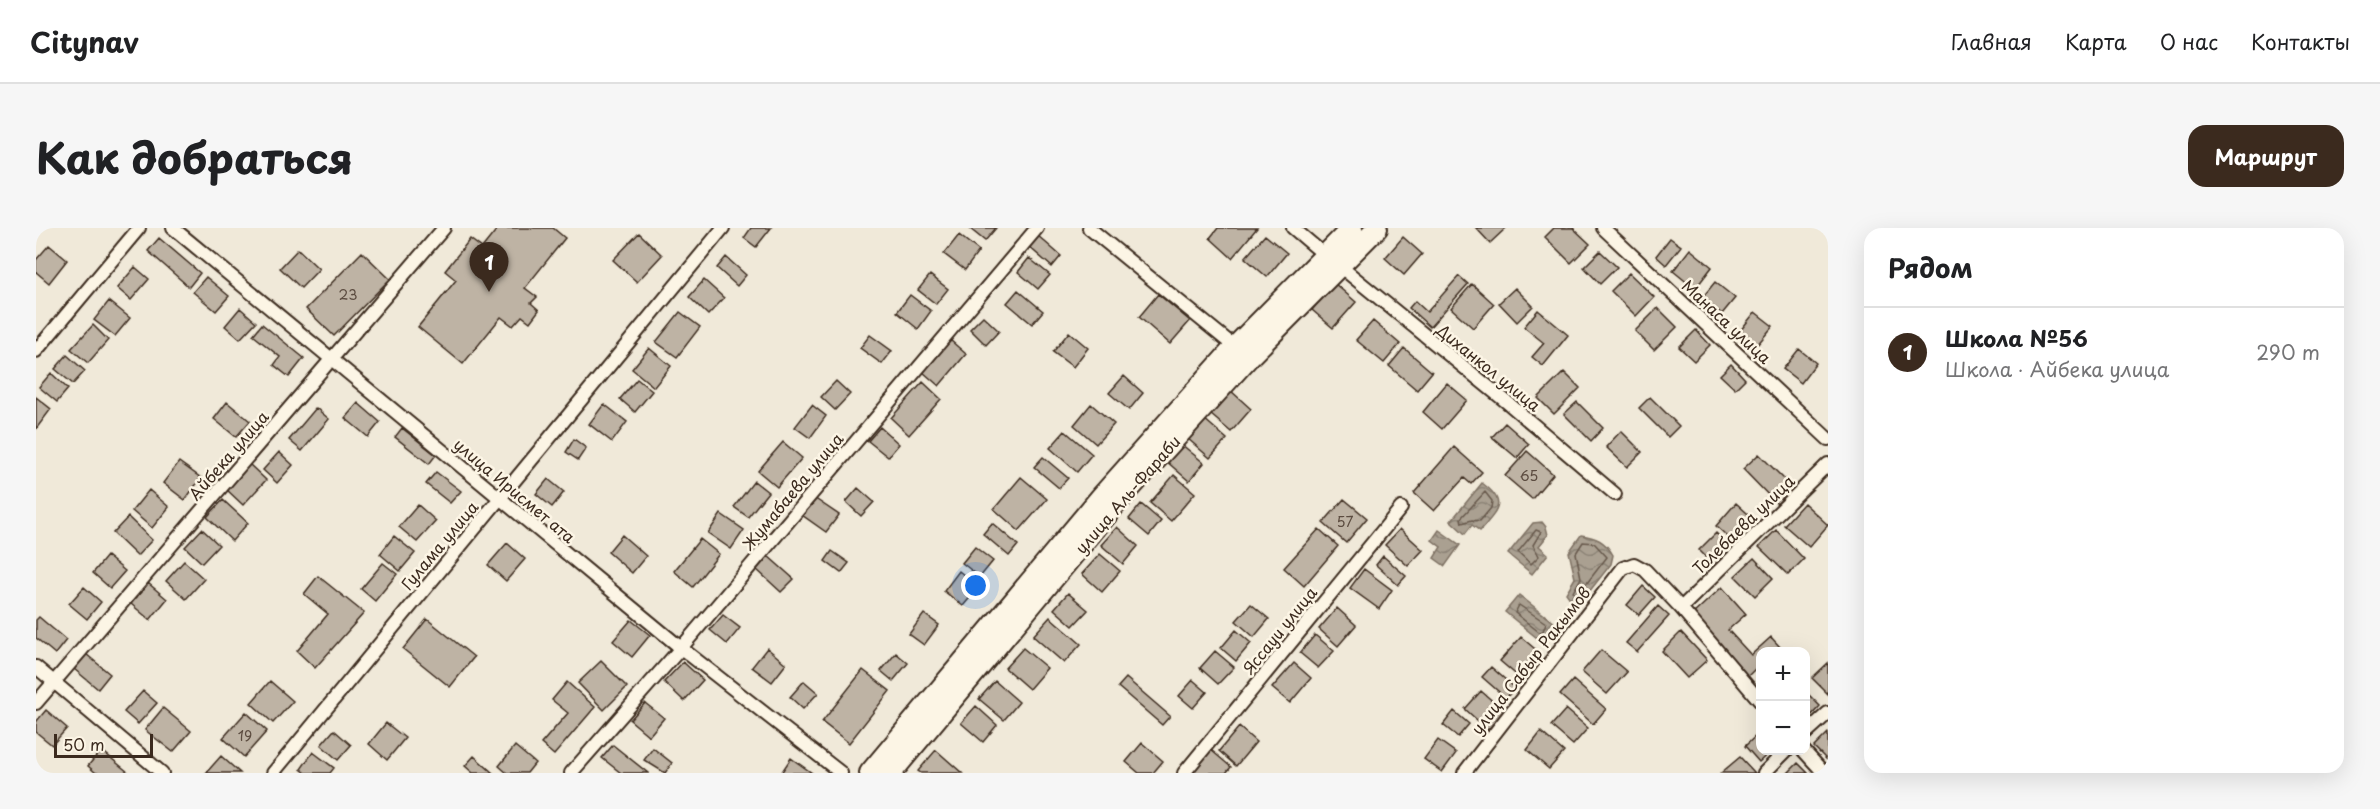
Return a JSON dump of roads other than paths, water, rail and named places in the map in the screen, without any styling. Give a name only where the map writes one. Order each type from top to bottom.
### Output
[{"type":"main road","name":"улица Аль-Фараби","points":[[891,773],[1113,507],[1334,261],[1352,228]]},
{"type":"main road","name":"улица Аль-Фараби","points":[[870,773],[1101,496],[1235,347],[1334,261],[1377,228]]},
{"type":"street","points":[[36,351],[139,228]]},
{"type":"street","name":"улица Ирисмет ата","points":[[172,228],[681,648],[841,773]]},
{"type":"street","name":"Айбека улица","points":[[36,703],[444,228]]},
{"type":"street","name":"Гулама улица","points":[[273,773],[723,228]]},
{"type":"street","name":"Жумабаева улица","points":[[571,773],[681,648],[1036,228]]},
{"type":"street","points":[[1089,228],[1235,347]]},
{"type":"street","name":"Диханкол улица","points":[[1293,228],[1508,403],[1615,494]]},
{"type":"street","name":"Манаса улица","points":[[1603,228],[1828,439]]},
{"type":"street","name":"Толебаева улица","points":[[1681,608],[1828,464]]},
{"type":"street","name":"Яссауи улица","points":[[1184,773],[1401,508]]},
{"type":"street","name":"улица Сабыр Ракымов","points":[[1464,773],[1623,568],[1634,564],[1645,570],[1681,608]]},
{"type":"street","points":[[1681,608],[1756,695]]},
{"type":"street","points":[[36,667],[162,773]]},
{"type":"street","points":[[1810,729],[1828,713]]},
{"type":"street","points":[[1764,773],[1782,755]]},
{"type":"street","points":[[1808,755],[1824,773]]},
{"type":"water","points":[[1482,483],[1495,496],[1498,506],[1480,531],[1472,525],[1465,534],[1451,521]]},
{"type":"water","points":[[1542,522],[1548,535],[1539,546],[1548,554],[1532,574],[1508,554],[1533,523]]},
{"type":"water","points":[[1439,530],[1460,545],[1445,566],[1434,558],[1441,547],[1432,540]]},
{"type":"water","points":[[1581,535],[1600,540],[1613,555],[1611,564],[1581,602],[1574,604],[1566,593],[1575,578],[1569,552]]},
{"type":"water","points":[[1519,595],[1556,624],[1542,642],[1505,612]]},
{"type":"place","name":"Школа №56","points":[[489,292]]}]
